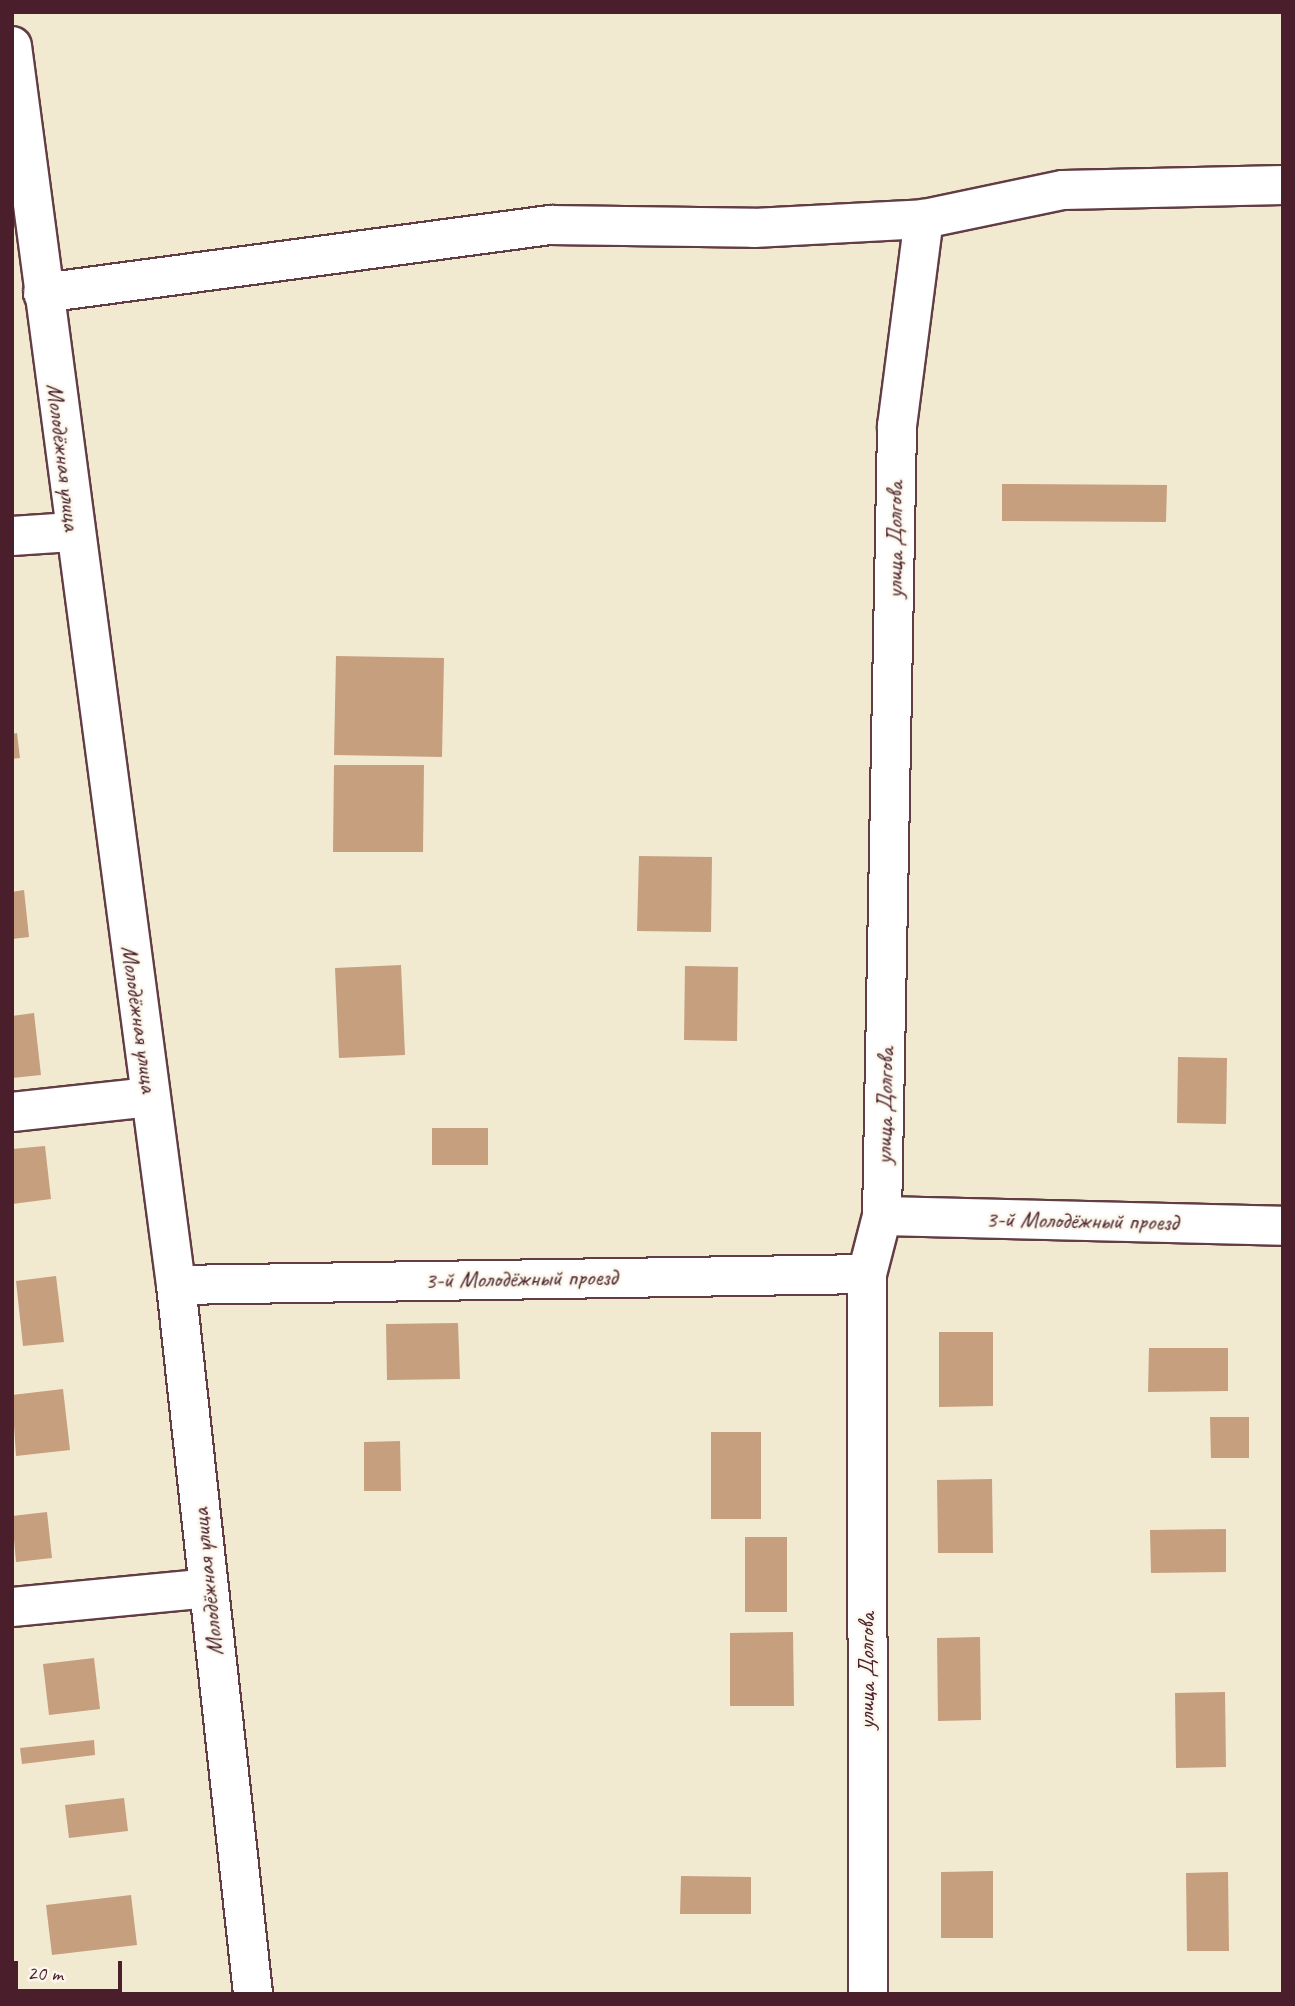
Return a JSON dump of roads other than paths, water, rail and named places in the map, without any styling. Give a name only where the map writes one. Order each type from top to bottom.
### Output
[{"type":"street","name":"Молодёжная улица","points":[[12,46],[21,223],[43,293],[72,532],[176,1284],[253,1994]]},
{"type":"street","points":[[43,293],[550,225],[754,228],[924,219],[1063,190],[1283,185]]},
{"type":"street","name":"улица Долгова","points":[[868,1994],[867,1274],[882,1216],[896,628],[891,541],[897,426],[924,219]]},
{"type":"street","points":[[12,536],[72,532]]},
{"type":"street","points":[[12,1112],[150,1097]]},
{"type":"street","name":"3-й Молодёжный проезд","points":[[882,1216],[1283,1226]]},
{"type":"street","name":"3-й Молодёжный проезд","points":[[176,1284],[867,1274]]},
{"type":"street","points":[[12,1607],[208,1588]]}]
